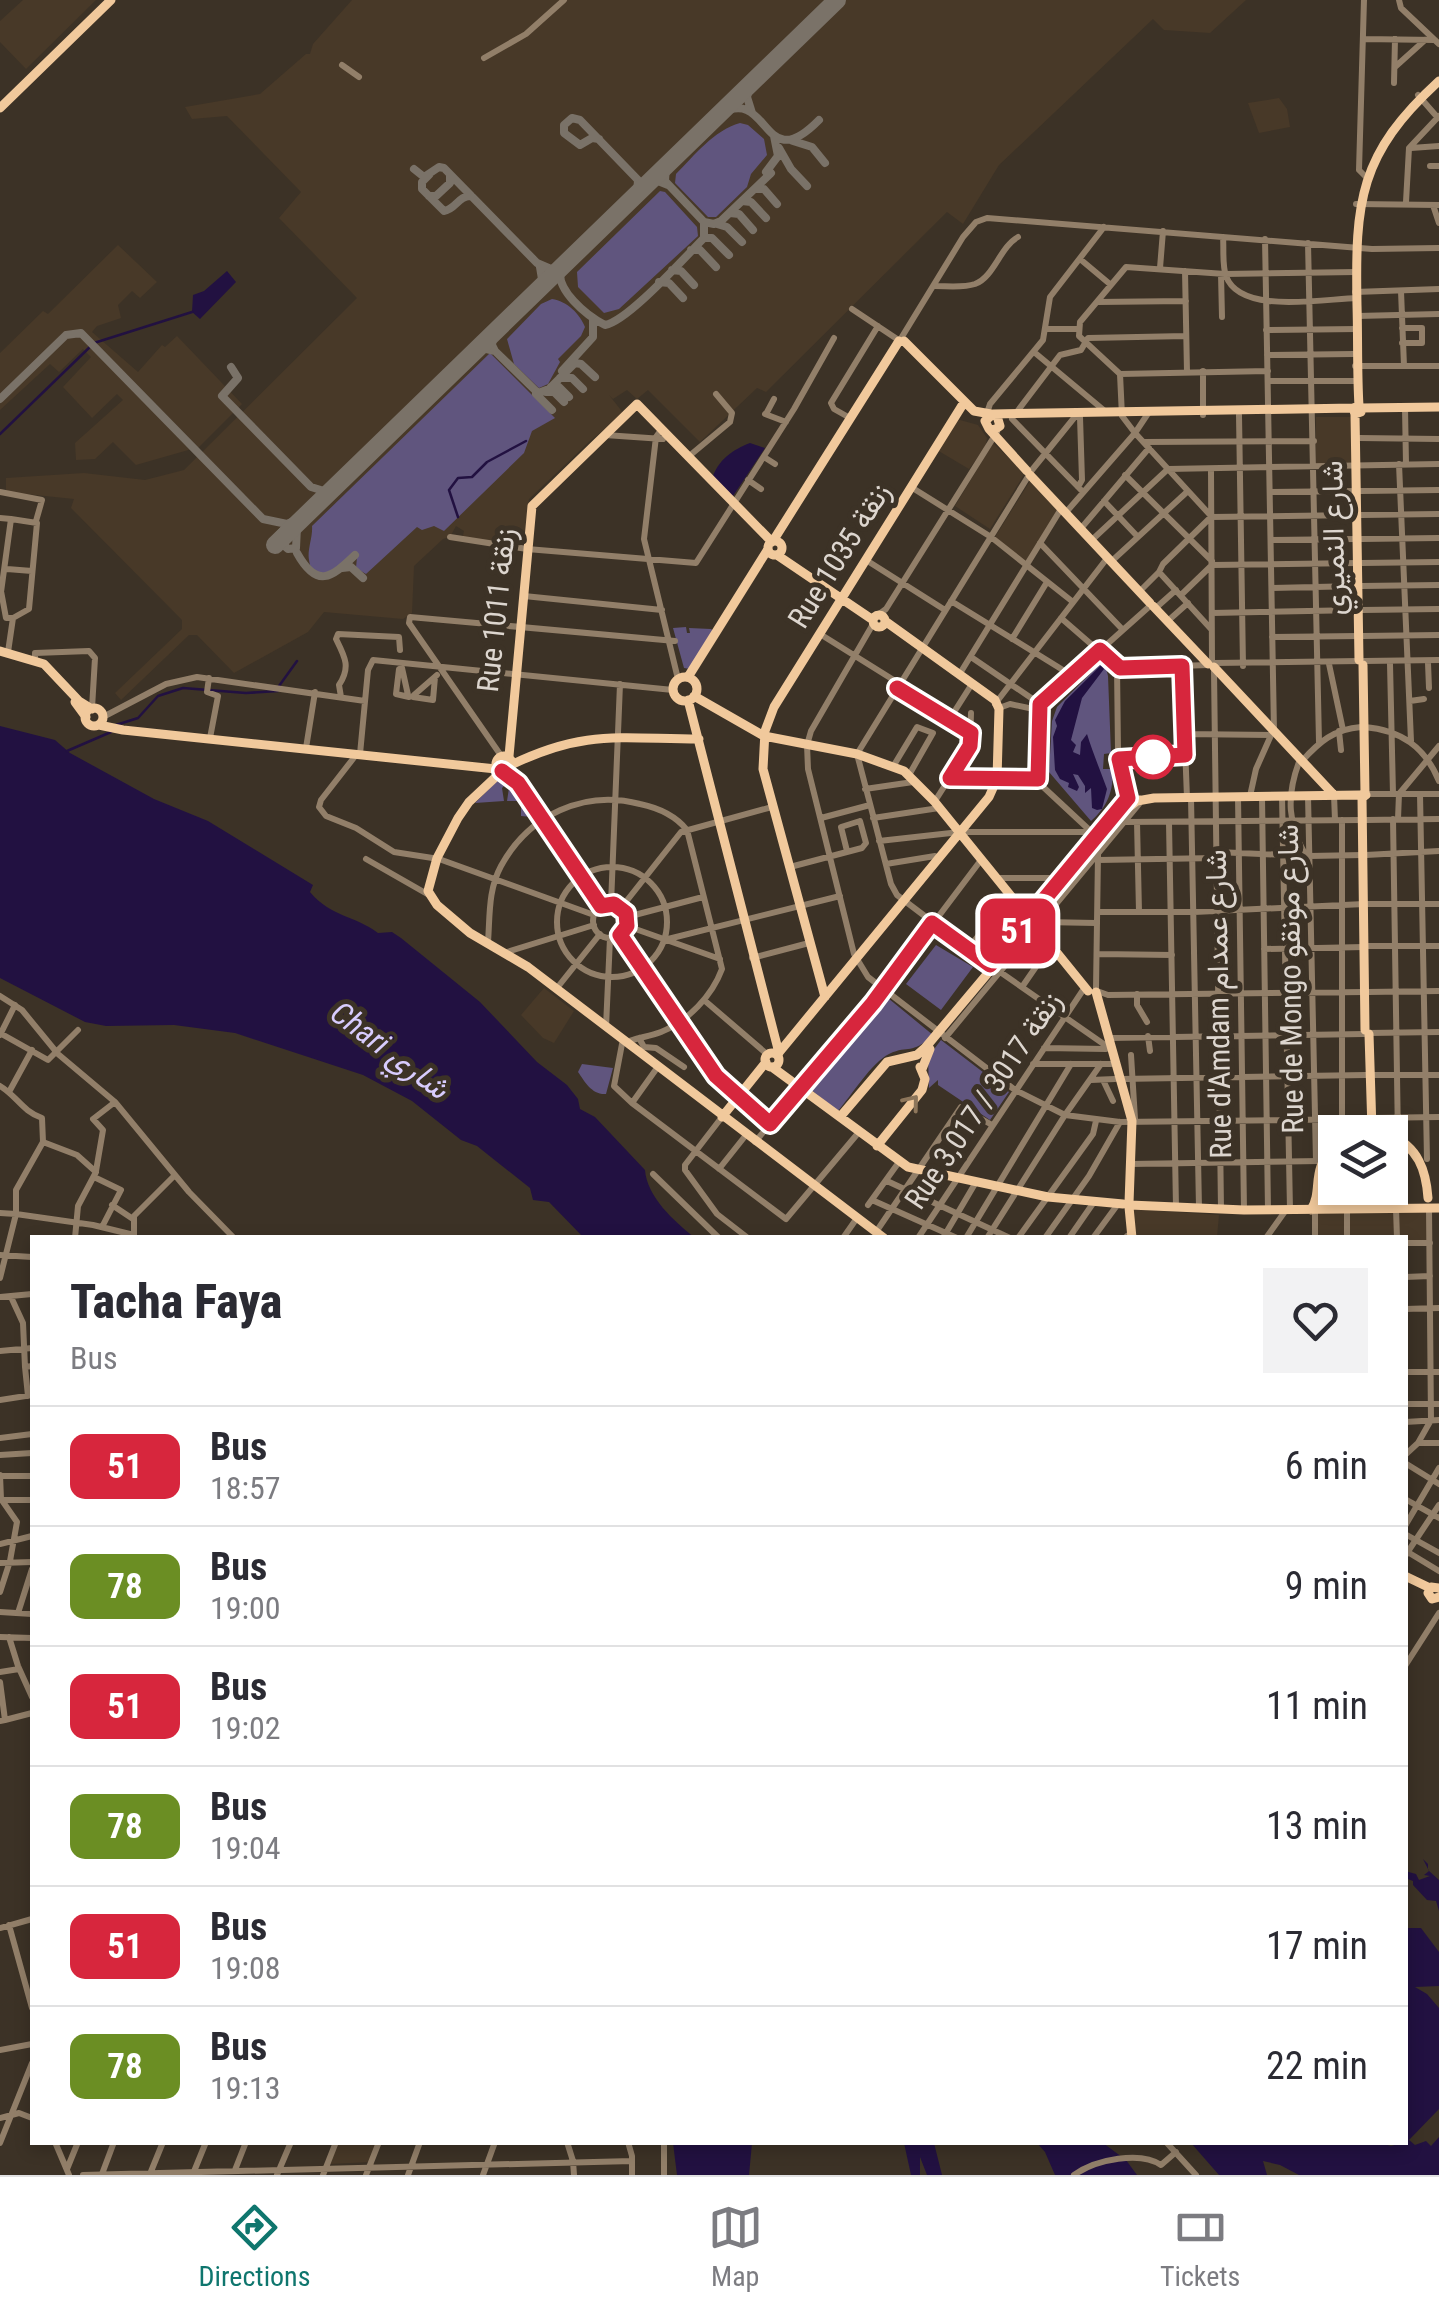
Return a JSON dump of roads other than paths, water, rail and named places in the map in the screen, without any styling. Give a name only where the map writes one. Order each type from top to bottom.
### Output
[{"type":"main road","points":[[0,108],[111,0]]},
{"type":"main road","points":[[1357,410],[1354,248],[1358,203],[1365,178],[1384,141],[1439,78]]},
{"type":"main road","points":[[1355,295],[1357,410]]},
{"type":"main road","points":[[901,342],[962,404],[993,424]]},
{"type":"main road","points":[[773,549],[850,418],[901,342]]},
{"type":"main road","points":[[901,342],[993,424],[1001,440],[1030,472],[1212,665]]},
{"type":"main road","points":[[692,697],[677,698],[679,682],[773,549],[901,342]]},
{"type":"main road","name":"Rue 1035 زنقة","points":[[764,736],[770,714],[962,404]]},
{"type":"main road","name":"Rue 1011 زنقة","points":[[502,763],[508,744],[532,504],[635,406],[661,435]]},
{"type":"main road","points":[[993,424],[1014,416],[1439,409]]},
{"type":"main road","name":"شارع النميري","points":[[1357,410],[1358,465]]},
{"type":"main road","name":"شارع النميري","points":[[1357,410],[1369,1115]]},
{"type":"main road","points":[[1203,413],[1269,412]]},
{"type":"main road","points":[[1078,416],[1121,414]]},
{"type":"main road","points":[[661,435],[739,514]]},
{"type":"main road","points":[[661,435],[773,549],[999,704]]},
{"type":"main road","points":[[1065,509],[1332,795]]},
{"type":"main road","points":[[921,650],[999,704]]},
{"type":"main road","points":[[3,653],[35,659],[47,666],[98,718],[210,738],[354,756],[479,766],[526,757],[566,742],[617,737],[697,739]]},
{"type":"main road","points":[[3,653],[42,666],[98,718]]},
{"type":"main road","points":[[679,682],[692,697],[764,736],[894,765],[937,805],[1091,989],[1129,1121],[1131,1164],[1125,1204]]},
{"type":"main road","points":[[692,697],[697,739],[775,1054]]},
{"type":"main road","points":[[722,1117],[989,797],[996,779],[999,704]]},
{"type":"main road","points":[[764,736],[764,769],[772,807],[824,996]]},
{"type":"main road","points":[[502,763],[458,818],[436,858],[429,895],[470,934],[507,952],[880,1235]]},
{"type":"main road","points":[[1035,922],[1128,803],[1363,795]]},
{"type":"main road","points":[[922,1069],[927,1052],[940,1034],[1096,855],[1128,803]]},
{"type":"main road","points":[[902,899],[958,832]]},
{"type":"main road","points":[[754,958],[775,1054],[786,1076],[876,1146],[918,1169],[1071,1201],[1244,1210],[1431,1205],[1423,1159],[1408,1148]]},
{"type":"main road","points":[[840,1117],[887,1062],[917,1055],[940,1034]]},
{"type":"main road","points":[[1106,1044],[1106,1064],[1117,1079]]},
{"type":"main road","points":[[876,1146],[922,1090],[922,1069],[908,1057]]},
{"type":"main road","points":[[1128,1235],[1125,1204],[1129,1121]]},
{"type":"main road","points":[[1316,1208],[1318,1170]]},
{"type":"main road","points":[[1408,1580],[1436,1590]]},
{"type":"street","points":[[484,58],[526,34],[564,0]]},
{"type":"street","points":[[1364,0],[1359,170],[1365,178]]},
{"type":"street","points":[[1399,0],[1401,8],[1433,40]]},
{"type":"street","points":[[1394,68],[1433,40],[1439,31]]},
{"type":"street","points":[[1363,39],[1433,40]]},
{"type":"street","points":[[1394,83],[1395,40]]},
{"type":"street","points":[[342,65],[358,77]]},
{"type":"street","points":[[1406,202],[1409,148],[1438,117],[1419,97]]},
{"type":"street","points":[[1409,148],[1439,146]]},
{"type":"street","points":[[1358,203],[1436,203]]},
{"type":"street","points":[[1358,203],[1436,203]]},
{"type":"street","points":[[1436,203],[1439,223]]},
{"type":"street","points":[[852,310],[901,342],[963,238],[982,219],[1010,218],[1354,248],[1439,248]]},
{"type":"street","points":[[1104,226],[1048,300],[1047,328],[1034,352],[990,404],[993,424],[987,446],[822,711],[806,745],[808,769],[855,956],[868,977],[1015,1090],[1045,1108],[1096,1121],[1316,1118]]},
{"type":"street","points":[[1160,268],[1163,232]]},
{"type":"street","points":[[934,286],[966,286],[982,281],[1006,245],[1018,236]]},
{"type":"street","points":[[1222,317],[1223,237]]},
{"type":"street","points":[[1250,797],[1256,769],[1272,733],[1265,239]]},
{"type":"street","points":[[1308,244],[1318,742]]},
{"type":"street","points":[[1080,259],[1112,284]]},
{"type":"street","points":[[1268,372],[1120,374],[1080,338],[1080,322],[1128,266],[1223,274],[1354,272]]},
{"type":"street","points":[[1185,271],[1187,372]]},
{"type":"street","points":[[1223,274],[1242,296],[1265,301],[1439,289]]},
{"type":"street","points":[[1402,290],[1404,366]]},
{"type":"street","points":[[1097,302],[1186,300]]},
{"type":"street","points":[[1357,316],[1439,314]]},
{"type":"street","points":[[850,418],[834,410],[830,403],[878,326]]},
{"type":"street","points":[[1047,328],[1079,329]]},
{"type":"street","points":[[1402,328],[1422,328],[1422,342],[1402,342]]},
{"type":"street","points":[[1266,330],[1356,329]]},
{"type":"street","points":[[1081,489],[1014,416],[1062,353],[1076,352],[1092,337],[1186,336]]},
{"type":"street","points":[[450,538],[527,549],[696,563],[739,514],[748,480],[834,338]]},
{"type":"street","points":[[1034,352],[1106,412]]},
{"type":"street","points":[[1267,355],[1354,354]]},
{"type":"street","points":[[1356,366],[1439,366]]},
{"type":"street","points":[[1203,372],[1203,413]]},
{"type":"street","points":[[1120,374],[1121,414],[1211,517]]},
{"type":"street","points":[[1269,382],[1354,380]]},
{"type":"street","points":[[687,458],[730,422],[732,412],[716,394]]},
{"type":"street","points":[[774,399],[766,414],[786,422]]},
{"type":"street","points":[[1406,410],[1407,439],[1400,491],[1411,741]]},
{"type":"street","points":[[959,675],[1040,543],[1081,489],[1149,414]]},
{"type":"street","points":[[1239,414],[1243,664]]},
{"type":"street","points":[[1078,416],[1030,472],[858,754],[892,887],[902,899],[1022,988],[1106,1044]]},
{"type":"street","points":[[1078,416],[1081,489]]},
{"type":"street","points":[[604,434],[661,435],[648,534],[662,610],[673,641]]},
{"type":"street","points":[[1359,438],[1439,438]]},
{"type":"street","points":[[1146,445],[1314,440]]},
{"type":"street","points":[[1083,526],[1146,445]]},
{"type":"street","points":[[764,456],[776,464]]},
{"type":"street","points":[[1094,538],[1168,469],[1439,464]]},
{"type":"street","points":[[1211,469],[1222,1209]]},
{"type":"street","points":[[1125,475],[1212,563]]},
{"type":"street","points":[[748,480],[760,488]]},
{"type":"street","points":[[910,487],[990,537],[1074,602]]},
{"type":"street","points":[[1270,492],[1439,490]]},
{"type":"street","points":[[1039,707],[999,704],[1009,682],[1084,588],[1111,558],[1188,491]]},
{"type":"street","points":[[0,492],[42,500],[36,521],[28,611],[5,616]]},
{"type":"street","points":[[1104,501],[1138,537]]},
{"type":"street","points":[[1142,589],[1211,517],[1439,514]]},
{"type":"street","points":[[0,518],[36,521]]},
{"type":"street","points":[[3,653],[5,616],[1,591],[11,519]]},
{"type":"street","points":[[1272,540],[1439,538]]},
{"type":"street","points":[[1040,543],[1123,630]]},
{"type":"street","points":[[866,560],[945,610]]},
{"type":"street","points":[[594,915],[436,858],[394,852],[322,812],[321,800],[354,756],[370,661],[438,671],[620,684],[679,682],[673,641],[651,561]]},
{"type":"street","points":[[1093,834],[1044,790],[1038,779],[1039,707],[1153,604],[1178,592],[1212,563],[1439,562]]},
{"type":"street","points":[[7,569],[32,570]]},
{"type":"street","points":[[1159,572],[1212,630]]},
{"type":"street","points":[[1012,638],[1047,582]]},
{"type":"street","points":[[1272,588],[1439,585]]},
{"type":"street","points":[[522,596],[662,610]]},
{"type":"street","points":[[951,601],[1071,675]]},
{"type":"street","points":[[1170,619],[1188,602]]},
{"type":"street","points":[[1212,612],[1439,609]]},
{"type":"street","points":[[601,906],[438,671],[410,618],[673,641]]},
{"type":"street","points":[[1061,618],[1117,666],[1439,661]]},
{"type":"street","points":[[340,697],[339,685],[346,675],[347,663],[336,639],[338,634],[400,637],[400,650]]},
{"type":"street","points":[[820,634],[971,733]]},
{"type":"street","points":[[1272,637],[1439,634]]},
{"type":"street","points":[[35,659],[34,653],[42,650],[90,650],[95,658],[98,718],[166,684],[187,678],[208,685],[315,692],[364,701]]},
{"type":"street","points":[[971,657],[1039,707]]},
{"type":"street","points":[[1317,663],[1439,661]]},
{"type":"street","points":[[1428,663],[1429,688]]},
{"type":"street","points":[[1329,664],[1341,750]]},
{"type":"street","points":[[1390,664],[1396,794],[1398,1115]]},
{"type":"street","points":[[1035,922],[1093,834],[1128,803],[1119,759],[1117,666]]},
{"type":"street","points":[[1182,666],[1192,822],[1200,1208]]},
{"type":"street","points":[[438,671],[434,700],[411,696],[438,671]]},
{"type":"street","points":[[611,904],[620,684]]},
{"type":"street","points":[[208,685],[218,696],[210,738]]},
{"type":"street","points":[[949,720],[970,687]]},
{"type":"street","points":[[306,748],[315,692]]},
{"type":"street","points":[[1410,701],[1424,699]]},
{"type":"street","points":[[873,818],[937,805],[970,746],[971,712]]},
{"type":"street","points":[[865,789],[912,778],[934,734],[917,727],[894,765]]},
{"type":"street","points":[[1268,1235],[1288,1210],[1290,1162],[1285,796],[1300,761],[1318,742],[1341,730],[1362,727],[1392,732],[1411,741],[1428,758],[1439,781]]},
{"type":"street","points":[[1184,734],[1272,733]]},
{"type":"street","points":[[1396,794],[1439,746]]},
{"type":"street","points":[[1119,759],[1185,755]]},
{"type":"street","points":[[950,778],[1038,779]]},
{"type":"street","points":[[1420,794],[1426,1118],[1423,1159],[1439,1160]]},
{"type":"street","points":[[1363,795],[1439,794]]},
{"type":"street","points":[[1332,795],[1342,856],[1342,1115]]},
{"type":"street","name":"Rue de Mongo شارع مونقو","points":[[1308,796],[1318,1140]]},
{"type":"street","points":[[1262,797],[1268,1210]]},
{"type":"street","name":"Rue d'Amdam شارع عمدام","points":[[1238,798],[1244,1210]]},
{"type":"street","points":[[488,942],[495,880],[514,847],[542,820],[576,803],[614,800],[666,812],[687,830],[721,960],[719,977],[704,1000],[680,1022],[624,1042],[614,1086],[786,1219],[859,1132]]},
{"type":"street","points":[[1091,989],[1096,974],[1096,855],[1142,800]]},
{"type":"street","points":[[821,818],[870,805]]},
{"type":"street","points":[[621,908],[682,832],[772,807]]},
{"type":"street","points":[[1124,822],[1439,818]]},
{"type":"street","points":[[1287,821],[1308,856]]},
{"type":"street","points":[[788,868],[847,851],[865,845],[860,822],[841,827],[847,851]]},
{"type":"street","points":[[1138,822],[1139,912]]},
{"type":"street","points":[[1168,822],[1176,1207]]},
{"type":"street","points":[[880,841],[958,832],[1093,834]]},
{"type":"street","points":[[1096,855],[1193,858],[1238,852],[1342,856],[1439,851]]},
{"type":"street","points":[[1091,989],[1098,954],[1096,855]]},
{"type":"street","points":[[886,864],[935,856]]},
{"type":"street","points":[[366,859],[429,895]]},
{"type":"street","points":[[719,1169],[770,1124],[801,1088],[883,990],[981,860]]},
{"type":"street","points":[[612,867],[628,869],[644,877],[658,891],[665,906],[667,926],[657,954],[642,968],[608,976],[576,964],[568,954],[558,936],[557,920],[567,889],[580,876],[612,867]]},
{"type":"street","points":[[996,878],[1062,878]]},
{"type":"street","points":[[968,949],[1010,894]]},
{"type":"street","points":[[664,940],[840,896]]},
{"type":"street","points":[[627,916],[704,897]]},
{"type":"street","points":[[611,904],[627,916],[627,926],[620,935],[610,938],[600,934],[594,925],[594,915],[601,906],[611,904]]},
{"type":"street","points":[[1099,912],[1194,912],[1310,904],[1439,904]]},
{"type":"street","points":[[1035,922],[1096,923]]},
{"type":"street","points":[[507,952],[594,925]]},
{"type":"street","points":[[627,926],[721,960]]},
{"type":"street","points":[[556,990],[600,934]]},
{"type":"street","points":[[620,935],[716,1076],[770,1124]]},
{"type":"street","points":[[606,1029],[610,938]]},
{"type":"street","points":[[754,958],[809,943]]},
{"type":"street","points":[[1022,988],[1051,945]]},
{"type":"street","points":[[1264,949],[1439,946]]},
{"type":"street","points":[[1098,954],[1172,955]]},
{"type":"street","points":[[1091,989],[1108,995],[1439,992]]},
{"type":"street","name":"Rue 3,017 / زنقة 3017","points":[[920,1235],[1064,1017],[1091,989]]},
{"type":"street","points":[[1136,994],[1147,1022]]},
{"type":"street","points":[[0,996],[16,1004],[58,1054],[114,1102],[231,1235]]},
{"type":"street","points":[[704,1000],[775,1054]]},
{"type":"street","points":[[16,1004],[0,1034],[48,1060],[78,1030]]},
{"type":"street","points":[[1043,1048],[1106,1044],[1148,1036],[1439,1032]]},
{"type":"street","points":[[1148,1036],[1150,1051]]},
{"type":"street","points":[[639,1038],[644,1047],[654,1047],[684,1067]]},
{"type":"street","points":[[10,1092],[32,1050]]},
{"type":"street","points":[[1047,1235],[1129,1121],[1132,1055]]},
{"type":"street","points":[[1033,1064],[1106,1064]]},
{"type":"street","points":[[968,1235],[1071,1064]]},
{"type":"street","points":[[886,1182],[975,1222],[989,1234],[1065,1115],[1106,1064]]},
{"type":"street","points":[[632,1103],[658,1068]]},
{"type":"street","points":[[1090,1080],[1439,1074]]},
{"type":"street","points":[[1102,1079],[1114,1100]]},
{"type":"street","points":[[0,1086],[10,1092],[25,1112],[44,1122],[43,1142],[16,1190],[16,1214],[0,1278]]},
{"type":"street","points":[[76,1235],[78,1206],[95,1174],[103,1130],[93,1119],[114,1102]]},
{"type":"street","points":[[880,1235],[892,1208],[961,1107],[992,1125]]},
{"type":"street","points":[[722,1117],[685,1165],[689,1178],[717,1214],[744,1235]]},
{"type":"street","points":[[1408,1118],[1439,1118]]},
{"type":"street","points":[[1020,1235],[1093,1134],[1096,1121]]},
{"type":"street","points":[[43,1142],[78,1156],[95,1174],[121,1190],[102,1227]]},
{"type":"street","points":[[1131,1164],[1318,1161]]},
{"type":"street","points":[[899,1162],[870,1202],[928,1224],[944,1235],[977,1181]]},
{"type":"street","points":[[653,1174],[716,1235]]},
{"type":"street","points":[[134,1235],[133,1219],[176,1175]]},
{"type":"street","points":[[1070,1235],[1094,1202]]},
{"type":"street","points":[[1097,1235],[1125,1204]]},
{"type":"street","points":[[112,1205],[133,1219]]},
{"type":"street","points":[[1408,1452],[1435,1420],[1431,1205]]},
{"type":"street","points":[[1315,1235],[1316,1208]]},
{"type":"street","points":[[1396,1208],[1396,1235]]},
{"type":"street","points":[[1346,1209],[1347,1235]]},
{"type":"street","points":[[0,1213],[78,1222],[130,1235]]},
{"type":"street","points":[[845,1235],[858,1218]]},
{"type":"street","points":[[1430,1220],[1439,1234]]},
{"type":"street","points":[[1408,1243],[1430,1242]]},
{"type":"street","points":[[3,1256],[30,1258]]},
{"type":"street","points":[[1408,1276],[1430,1269],[1439,1260]]},
{"type":"street","points":[[1430,1269],[1439,1281]]},
{"type":"street","points":[[0,1297],[30,1294]]},
{"type":"street","points":[[11,1297],[30,1348],[29,1366]]},
{"type":"street","points":[[1408,1308],[1435,1308]]},
{"type":"street","points":[[0,1352],[30,1348]]},
{"type":"street","points":[[1408,1372],[1435,1372]]},
{"type":"street","points":[[0,1400],[30,1396]]},
{"type":"street","points":[[1408,1403],[1436,1403]]},
{"type":"street","points":[[1408,1422],[1435,1420]]},
{"type":"street","points":[[0,1438],[30,1434]]},
{"type":"street","points":[[1418,1443],[1439,1443]]},
{"type":"street","points":[[0,1454],[30,1453]]},
{"type":"street","points":[[1408,1465],[1435,1481]]},
{"type":"street","points":[[1408,1521],[1435,1481],[1439,1468]]},
{"type":"street","points":[[0,1592],[17,1519],[1,1499],[0,1476],[30,1476]]},
{"type":"street","points":[[1,1499],[30,1500]]},
{"type":"street","points":[[1408,1500],[1436,1516]]},
{"type":"street","points":[[1408,1550],[1436,1516],[1439,1505]]},
{"type":"street","points":[[0,1544],[30,1536]]},
{"type":"street","points":[[1408,1536],[1439,1553]]},
{"type":"street","points":[[1408,1555],[1436,1590],[1439,1612],[1408,1661]]},
{"type":"street","points":[[0,1563],[30,1565]]},
{"type":"street","points":[[18,1613],[30,1572]]},
{"type":"street","points":[[0,1612],[30,1614]]},
{"type":"street","points":[[30,1638],[5,1637],[30,1693]]},
{"type":"street","points":[[0,1672],[19,1669]]},
{"type":"street","points":[[0,1682],[3,1720],[30,1714]]},
{"type":"street","points":[[0,1928],[30,1920]]},
{"type":"street","points":[[10,1925],[29,1983]]},
{"type":"street","points":[[0,2050],[30,2044]]},
{"type":"street","points":[[0,2142],[30,2068]]},
{"type":"street","points":[[0,2118],[11,2114],[30,2118]]},
{"type":"street","points":[[56,2145],[68,2172]]},
{"type":"street","points":[[68,2172],[77,2145]]},
{"type":"street","points":[[102,2174],[113,2145]]},
{"type":"street","points":[[150,2174],[162,2145]]},
{"type":"street","points":[[193,2174],[205,2145]]},
{"type":"street","points":[[236,2170],[245,2145]]},
{"type":"street","points":[[279,2172],[290,2145]]},
{"type":"street","points":[[324,2171],[335,2145]]},
{"type":"street","points":[[368,2171],[378,2145]]},
{"type":"street","points":[[408,2175],[419,2145]]},
{"type":"street","points":[[483,2175],[494,2145]]},
{"type":"street","points":[[568,2145],[574,2175]]},
{"type":"street","points":[[631,2145],[632,2175]]},
{"type":"street","points":[[664,2145],[664,2175]]},
{"type":"street","points":[[1169,2145],[1196,2175]]},
{"type":"street","points":[[1074,2175],[1095,2164],[1135,2158],[1152,2158],[1161,2165],[1176,2152]]},
{"type":"street","points":[[83,2175],[368,2171],[411,2165],[632,2159]]},
{"type":"water","points":[[227,271],[236,282],[200,319],[192,312],[193,295],[204,291]]},
{"type":"water","points":[[750,443],[765,448],[731,499],[712,479],[726,456]]},
{"type":"water","points":[[1101,665],[1104,669],[1082,698],[1071,740],[1076,745],[1073,752],[1080,755],[1081,742],[1087,734],[1107,789],[1102,809],[1097,810],[1092,808],[1091,788],[1085,793],[1078,775],[1073,774],[1077,791],[1060,779],[1055,770],[1053,737],[1055,720],[1065,701]]},
{"type":"water","name":"Chari شاري","points":[[0,726],[55,740],[70,753],[154,799],[208,821],[313,885],[310,892],[334,911],[378,933],[392,932],[401,938],[480,1002],[537,1062],[567,1085],[578,1099],[580,1109],[595,1117],[645,1170],[656,1199],[692,1235],[581,1235],[549,1202],[533,1200],[530,1188],[477,1146],[461,1140],[412,1101],[363,1075],[235,1033],[174,1025],[106,1026],[85,1022],[0,978]]},
{"type":"water","points":[[1429,1871],[1439,1880],[1439,1911],[1436,1901],[1427,1900],[1408,1879],[1408,1872],[1416,1874],[1419,1880],[1430,1876],[1424,1875]]},
{"type":"water","points":[[1408,1928],[1421,1928],[1439,1952],[1439,1986],[1415,1987],[1439,2008],[1439,2109],[1409,2140],[1415,2145],[1426,2141],[1431,2146],[1439,2137],[1439,2175],[1299,2175],[1263,2161],[1267,2175],[1219,2175],[1193,2145],[1408,2145]]},
{"type":"water","points":[[673,2145],[752,2145],[749,2175],[677,2175]]},
{"type":"water","points":[[904,2145],[934,2145],[942,2175],[927,2175],[920,2157],[920,2175],[911,2175]]},
{"type":"water","points":[[1039,2145],[1106,2145],[1126,2160],[1137,2175],[1055,2175]]},
{"type":"waterway","points":[[0,434],[94,343],[192,312]]},
{"type":"waterway","points":[[458,517],[449,490],[458,478],[472,477],[487,462],[526,441]]},
{"type":"waterway","points":[[279,686],[297,661]]},
{"type":"waterway","points":[[116,725],[138,718],[158,696],[183,688],[246,693],[278,691]]},
{"type":"waterway","points":[[67,751],[111,732]]}]
